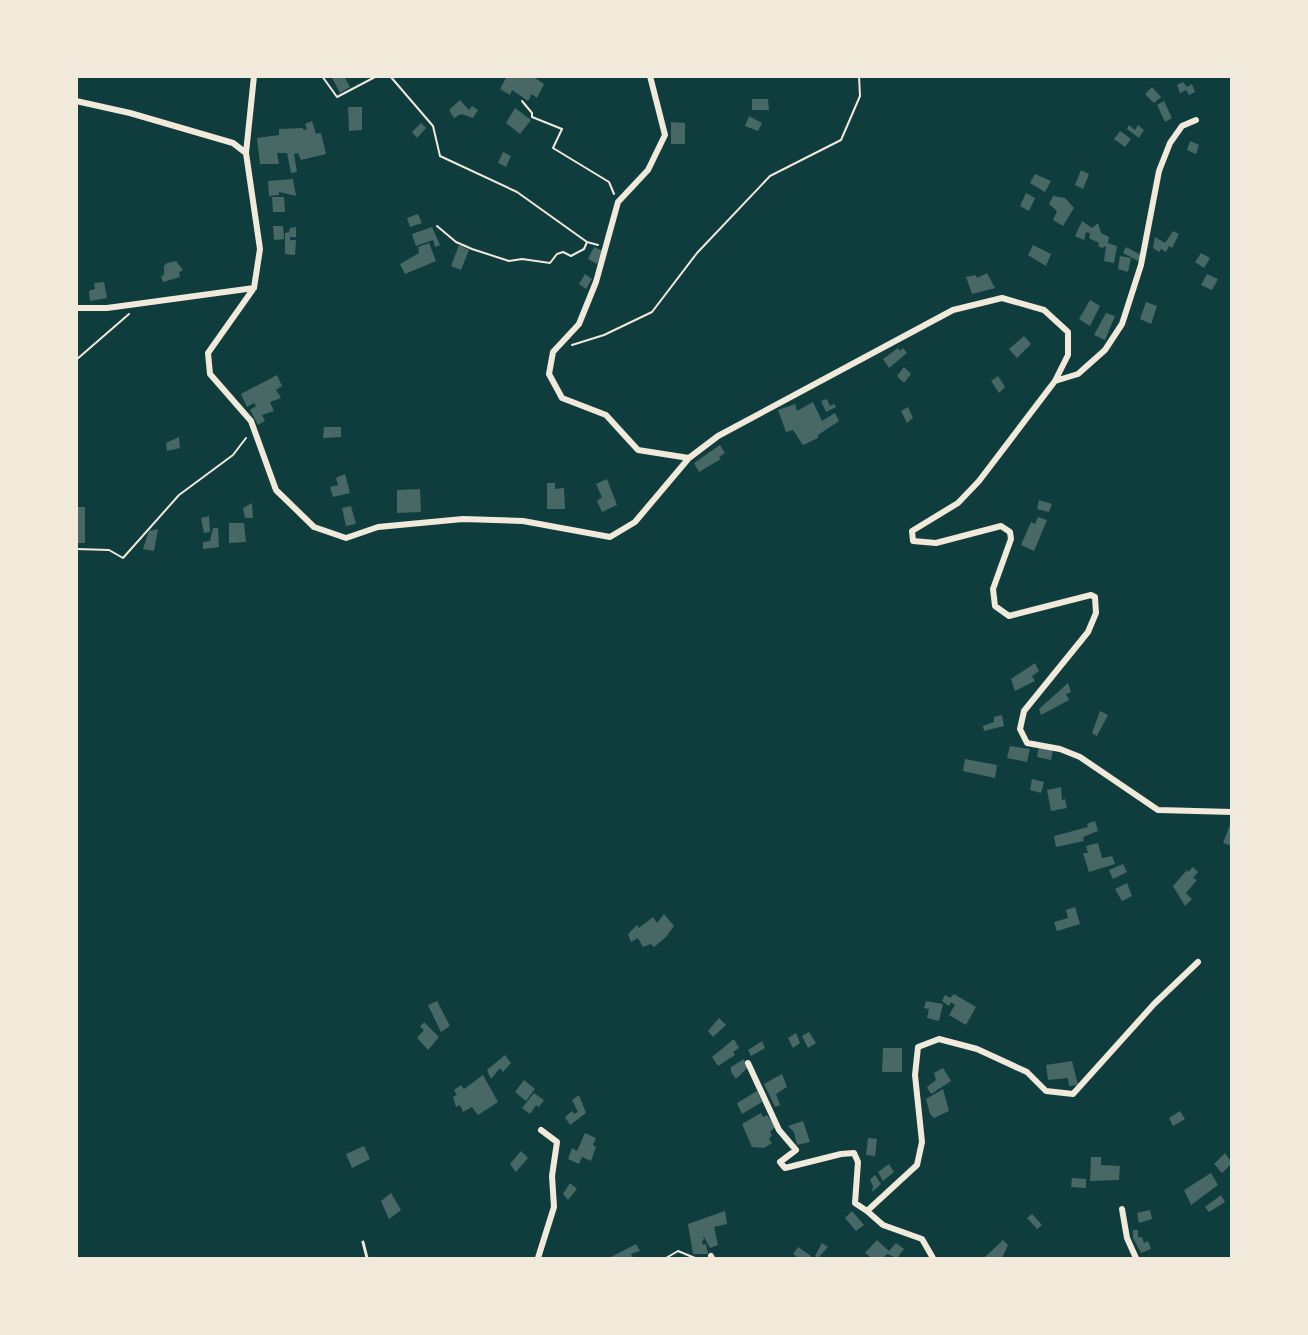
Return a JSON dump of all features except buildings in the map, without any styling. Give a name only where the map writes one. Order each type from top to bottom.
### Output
[{"type":"street","points":[[254,76],[246,153],[260,249],[254,288],[208,353],[210,374],[251,421],[276,490],[314,527],[346,538],[378,527],[463,519],[523,521],[610,537],[635,522],[689,458],[718,436],[953,310],[1002,298],[1044,310],[1068,332],[1068,355],[1055,381],[979,481],[957,503],[912,531],[913,541],[936,543],[1001,526],[1010,532],[1011,539],[993,589],[995,606],[1009,616],[1091,595],[1095,597],[1096,613],[1088,632],[1024,711],[1020,729],[1027,743],[1060,749],[1080,757],[1158,810],[1232,812]]},
{"type":"street","points":[[650,76],[665,135],[648,170],[618,202],[606,247],[579,324],[553,352],[549,374],[562,398],[606,416],[639,450],[689,458]]},
{"type":"street","points":[[76,101],[130,113],[233,143],[246,153]]},
{"type":"street","points":[[1055,381],[1078,374],[1105,350],[1122,324],[1141,265],[1159,171],[1170,143],[1182,126],[1196,120]]},
{"type":"street","points":[[76,308],[107,308],[254,288]]},
{"type":"street","points":[[867,1210],[917,1165],[922,1142],[915,1075],[918,1047],[939,1039],[977,1049],[1027,1072],[1046,1091],[1073,1094],[1154,1004],[1198,962]]},
{"type":"street","points":[[748,1063],[779,1130],[796,1150],[780,1162],[785,1168],[841,1154],[854,1154],[858,1162],[855,1203],[867,1210],[883,1225],[922,1239],[933,1258]]},
{"type":"street","points":[[538,1258],[554,1206],[552,1176],[556,1148],[556,1142],[541,1130]]},
{"type":"street","points":[[1122,1209],[1130,1246],[1136,1258]]},
{"type":"lane","points":[[363,1242],[367,1258]]},
{"type":"path","points":[[322,76],[338,97],[377,76]]},
{"type":"path","points":[[390,76],[433,126],[440,156],[517,192],[587,242],[606,247]]},
{"type":"path","points":[[553,352],[604,335],[652,312],[697,253],[770,176],[841,140],[860,96],[859,76]]},
{"type":"path","points":[[522,101],[532,112],[532,117],[562,129],[554,148],[609,182],[618,202]]},
{"type":"path","points":[[437,225],[456,242],[509,261],[522,259],[550,263],[556,254],[563,252],[571,256],[584,249],[587,242]]},
{"type":"path","points":[[76,360],[142,303]]},
{"type":"path","points":[[76,549],[109,550],[123,558],[179,495],[233,455],[247,437],[251,421]]},
{"type":"path","points":[[666,1258],[678,1251],[695,1258]]}]
